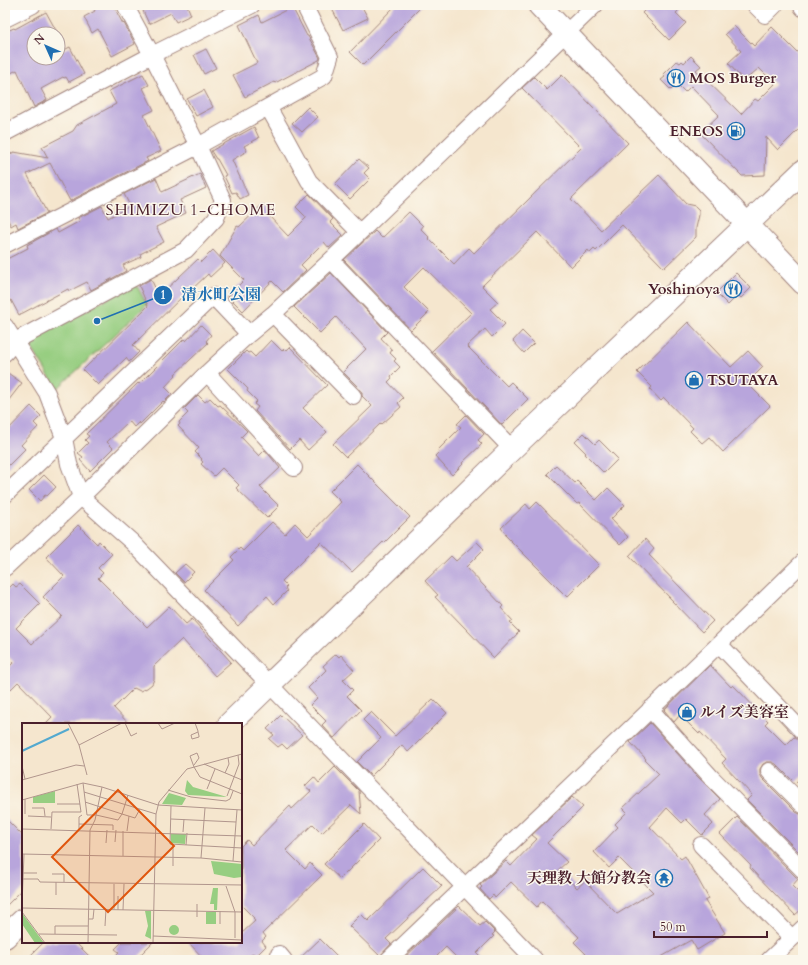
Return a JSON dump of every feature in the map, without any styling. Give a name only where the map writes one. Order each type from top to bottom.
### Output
[{"type":"street","points":[[5,20],[33,5]]},
{"type":"street","points":[[10,347],[186,250],[216,218],[224,200],[152,55],[125,5]]},
{"type":"street","points":[[5,132],[152,55],[252,5]]},
{"type":"street","points":[[5,245],[198,146],[324,76],[330,57],[304,5]]},
{"type":"street","points":[[539,5],[803,283]]},
{"type":"street","points":[[5,568],[81,497],[207,373],[331,260],[358,232],[595,5]]},
{"type":"street","points":[[755,5],[765,15],[775,5]]},
{"type":"street","points":[[268,107],[309,181],[358,232]]},
{"type":"street","points":[[230,723],[512,449],[803,170]]},
{"type":"street","points":[[331,260],[512,449]]},
{"type":"street","points":[[5,495],[213,296],[249,334]]},
{"type":"street","points":[[273,314],[353,396]]},
{"type":"street","points":[[5,326],[10,347],[47,393],[64,438],[69,464],[81,497],[132,542],[535,960]]},
{"type":"street","points":[[207,373],[294,468]]},
{"type":"street","points":[[388,960],[803,562]]},
{"type":"street","points":[[719,644],[803,732]]},
{"type":"street","points":[[650,710],[712,778],[803,870]]},
{"type":"street","points":[[769,771],[803,806]]},
{"type":"street","points":[[701,845],[797,933],[773,959]]},
{"type":"street","points":[[5,937],[22,921]]},
{"type":"green space","points":[[136,284],[147,305],[57,389],[31,347],[34,337]]},
{"type":"building","points":[[92,5],[113,5],[135,44],[112,56],[98,29],[92,33],[84,17],[95,11]]},
{"type":"building","points":[[154,5],[187,5],[191,15],[176,22],[171,13],[149,24],[143,11]]},
{"type":"building","points":[[330,5],[361,5],[368,18],[343,30]]},
{"type":"building","points":[[396,5],[423,5],[363,65],[350,52]]},
{"type":"building","points":[[650,5],[684,5],[676,13],[686,23],[669,40],[642,13]]},
{"type":"building","points":[[292,7],[320,58],[319,60],[245,97],[233,75],[257,63],[239,25],[259,15],[262,22]]},
{"type":"building","points":[[46,12],[54,26],[26,26],[26,66],[66,66],[66,49],[70,47],[84,74],[69,82],[66,77],[63,77],[41,89],[47,100],[34,107],[17,70],[5,76],[5,32],[14,28],[15,29]]},
{"type":"building","points":[[734,26],[754,46],[772,27],[803,58],[803,125],[778,150],[766,137],[765,175],[742,176],[700,133],[719,115],[691,86],[685,92],[679,86],[677,88],[675,86],[671,90],[661,80],[665,77],[663,75],[677,61],[680,63],[682,61],[684,63],[691,56],[701,66],[696,70],[741,114],[755,99],[758,101],[775,84],[759,68],[744,81],[728,63],[741,51],[725,34]]},
{"type":"building","points":[[206,49],[216,68],[204,74],[194,55]]},
{"type":"building","points":[[143,74],[149,85],[143,88],[154,110],[144,115],[161,151],[146,158],[148,161],[70,201],[50,163],[27,174],[47,213],[18,228],[16,223],[11,226],[5,214],[5,157],[14,152],[48,158],[42,147],[73,131],[77,125],[116,104],[109,91]]},
{"type":"building","points":[[562,75],[628,143],[571,199],[601,230],[659,175],[686,204],[695,206],[699,210],[696,237],[664,268],[622,225],[596,251],[594,249],[590,253],[588,250],[571,267],[537,232],[482,286],[498,302],[490,309],[505,324],[492,337],[485,329],[467,346],[507,386],[511,382],[528,399],[502,425],[432,351],[471,313],[424,267],[404,287],[429,312],[411,330],[344,260],[375,231],[382,238],[409,212],[423,226],[421,229],[429,237],[428,238],[454,264],[469,248],[474,253],[581,148],[522,88],[534,77],[547,90]]},
{"type":"building","points":[[204,90],[213,107],[196,116],[187,99]]},
{"type":"building","points":[[308,107],[318,117],[302,132],[292,123]]},
{"type":"building","points":[[254,127],[259,138],[244,146],[247,151],[232,160],[248,195],[240,199],[236,192],[232,193],[224,176],[226,175],[211,151]]},
{"type":"building","points":[[359,159],[369,168],[364,173],[370,179],[350,199],[335,184]]},
{"type":"building","points":[[200,174],[206,188],[180,200],[186,213],[156,227],[164,242],[140,254],[141,257],[123,265],[126,271],[91,290],[87,282],[69,291],[68,289],[19,315],[11,300],[5,303],[5,260],[28,248],[27,245],[56,229],[58,233],[80,221],[78,218],[102,206],[108,218],[130,206],[124,194],[156,178],[162,192]]},
{"type":"building","points":[[309,194],[333,219],[330,222],[343,235],[329,248],[324,242],[301,265],[306,270],[283,292],[272,281],[243,311],[228,296],[244,280],[220,256],[237,226],[239,227],[263,204],[272,213],[269,216],[288,236],[306,218],[296,207]]},
{"type":"building","points":[[213,250],[225,263],[210,277],[208,274],[190,291],[189,290],[133,345],[139,352],[129,362],[126,358],[98,385],[83,370],[148,306],[139,286],[151,279],[159,296],[198,259],[201,262]]},
{"type":"building","points":[[331,273],[387,332],[381,338],[392,350],[390,353],[396,359],[394,361],[400,367],[391,376],[392,378],[388,382],[403,398],[398,403],[401,407],[382,424],[381,423],[346,457],[333,444],[372,406],[362,396],[360,389],[343,372],[366,349],[336,317],[320,333],[294,307]]},
{"type":"building","name":"Yoshinoya","points":[[736,273],[751,288],[741,298],[738,295],[728,305],[716,293]]},
{"type":"building","name":"TSUTAYA","points":[[688,322],[731,367],[748,351],[763,367],[747,383],[770,406],[723,452],[709,437],[702,443],[690,431],[693,428],[664,398],[661,401],[650,389],[652,387],[637,372]]},
{"type":"building","points":[[201,325],[211,335],[206,341],[208,343],[175,374],[176,375],[165,387],[172,394],[140,424],[139,422],[134,427],[129,421],[107,442],[113,448],[90,471],[80,460],[83,457],[78,453],[88,443],[85,440],[89,436],[86,434],[184,339],[186,341]]},
{"type":"building","points":[[522,331],[534,343],[524,353],[513,341]]},
{"type":"building","points":[[271,340],[282,351],[285,348],[287,350],[290,347],[327,385],[303,408],[327,432],[308,450],[299,440],[290,449],[255,411],[258,407],[254,404],[257,401],[247,391],[248,389],[228,369],[246,351],[248,353],[250,352],[255,357]]},
{"type":"building","points":[[5,371],[22,383],[5,405]]},
{"type":"building","points":[[198,395],[205,402],[210,398],[218,406],[220,405],[247,431],[241,437],[259,456],[265,450],[280,468],[260,487],[279,506],[267,518],[236,488],[239,485],[222,468],[214,476],[201,464],[203,462],[201,460],[202,459],[195,452],[199,448],[178,426],[180,424],[179,422],[188,413],[184,409]]},
{"type":"building","points":[[31,406],[41,416],[34,423],[38,427],[21,445],[25,449],[5,469],[5,433]]},
{"type":"building","points":[[466,415],[484,434],[478,440],[482,444],[452,475],[435,456],[439,452],[438,450],[461,427],[457,424]]},
{"type":"building","points":[[584,433],[595,444],[599,440],[618,459],[604,473],[575,442]]},
{"type":"building","points":[[357,464],[410,517],[352,572],[321,542],[282,581],[287,586],[285,588],[287,591],[274,604],[267,596],[238,626],[204,590],[234,560],[231,557],[240,548],[243,551],[272,522],[285,534],[295,523],[308,536],[341,502],[330,491]]},
{"type":"building","points":[[556,465],[575,483],[577,481],[596,500],[608,488],[625,505],[611,519],[628,537],[620,545],[579,503],[577,504],[547,474]]},
{"type":"building","points":[[44,475],[56,487],[47,496],[45,495],[40,501],[29,490]]},
{"type":"building","points":[[537,502],[599,565],[567,597],[505,535],[506,534],[501,528],[526,504],[530,509]]},
{"type":"building","points":[[78,525],[97,544],[99,541],[112,554],[98,568],[103,573],[98,578],[147,627],[169,606],[186,624],[192,619],[231,662],[215,676],[182,639],[154,666],[154,679],[152,684],[140,691],[134,688],[114,708],[128,723],[46,723],[52,717],[18,682],[5,695],[5,671],[14,662],[5,653],[5,592],[13,584],[16,587],[20,584],[40,604],[16,628],[32,644],[62,616],[43,597],[64,576],[46,557]]},
{"type":"building","points":[[645,539],[654,549],[649,555],[713,621],[702,632],[629,556]]},
{"type":"building","points":[[477,542],[484,549],[466,567],[503,606],[501,608],[513,621],[510,623],[519,632],[494,658],[435,597],[438,595],[425,581],[451,556],[456,561]]},
{"type":"building","points":[[185,564],[194,572],[184,582],[175,573]]},
{"type":"building","points":[[336,654],[339,657],[341,655],[354,670],[343,680],[353,690],[347,696],[361,710],[334,738],[322,725],[326,721],[310,705],[317,698],[308,688],[326,670],[323,666]]},
{"type":"building","points":[[710,665],[731,687],[733,685],[768,721],[765,724],[786,745],[794,737],[803,744],[803,775],[795,783],[776,764],[772,762],[763,764],[760,769],[760,774],[762,778],[796,812],[803,814],[803,856],[747,800],[752,795],[722,763],[726,759],[700,732],[699,734],[680,715],[674,722],[664,710]]},
{"type":"building","points":[[433,699],[447,713],[408,752],[402,745],[371,776],[357,762],[381,738],[363,720],[371,712],[395,736]]},
{"type":"building","points":[[281,715],[302,735],[287,749],[282,744],[278,747],[269,739],[274,735],[267,729]]},
{"type":"building","points":[[650,723],[693,772],[720,799],[705,815],[713,824],[702,835],[686,819],[682,823],[667,808],[650,827],[681,859],[685,856],[709,899],[705,901],[725,933],[697,950],[691,940],[656,960],[580,960],[586,954],[574,942],[579,937],[542,901],[537,907],[511,882],[495,898],[493,895],[489,899],[480,889],[482,887],[480,885],[506,861],[511,866],[537,839],[532,835],[572,797],[583,807],[547,843],[567,862],[558,870],[577,888],[585,881],[617,914],[653,892],[619,858],[609,868],[594,852],[618,827],[615,824],[627,812],[623,808],[659,774],[630,742]]},
{"type":"building","points":[[335,767],[359,791],[361,814],[351,805],[322,833],[313,824],[286,850],[305,869],[310,863],[322,875],[263,933],[266,937],[262,941],[266,946],[256,956],[253,953],[246,960],[205,960],[189,943],[242,943],[242,933],[255,921],[253,919],[254,918],[242,906],[242,845],[247,840],[252,845],[290,806],[292,809],[311,791],[305,786],[314,777],[319,783]]},
{"type":"building","points":[[737,817],[796,877],[799,878],[792,886],[803,897],[803,908],[795,915],[720,834]]},
{"type":"building","points":[[5,818],[22,835],[22,890],[5,907]]},
{"type":"building","points":[[364,824],[379,840],[340,879],[324,864]]},
{"type":"building","points":[[423,867],[442,886],[386,939],[391,944],[380,956],[349,926],[361,914],[368,921]]},
{"type":"building","points":[[459,906],[480,926],[485,922],[495,932],[492,935],[494,936],[477,953],[484,960],[459,960],[446,947],[433,960],[402,960]]},
{"type":"building","points":[[320,939],[341,960],[298,960]]},
{"type":"building","points":[[43,943],[76,943],[93,960],[26,960]]},
{"type":"building","points":[[121,943],[152,943],[135,960],[111,960],[119,952],[115,949]]},
{"type":"place","name":"MOS Burger","points":[[676,78]]},
{"type":"place","name":"ENEOS","points":[[736,131]]},
{"type":"place","name":"Yoshinoya","points":[[733,289]]},
{"type":"place","name":"清水町公園","points":[[97,321]]},
{"type":"place","name":"TSUTAYA","points":[[694,380]]},
{"type":"place","name":"ルイズ美容室","points":[[687,712]]},
{"type":"place","name":"天理教 大館分教会","points":[[664,878]]},
{"type":"district","name":"SHIMIZU 1-CHOME","points":[[191,210]]}]
